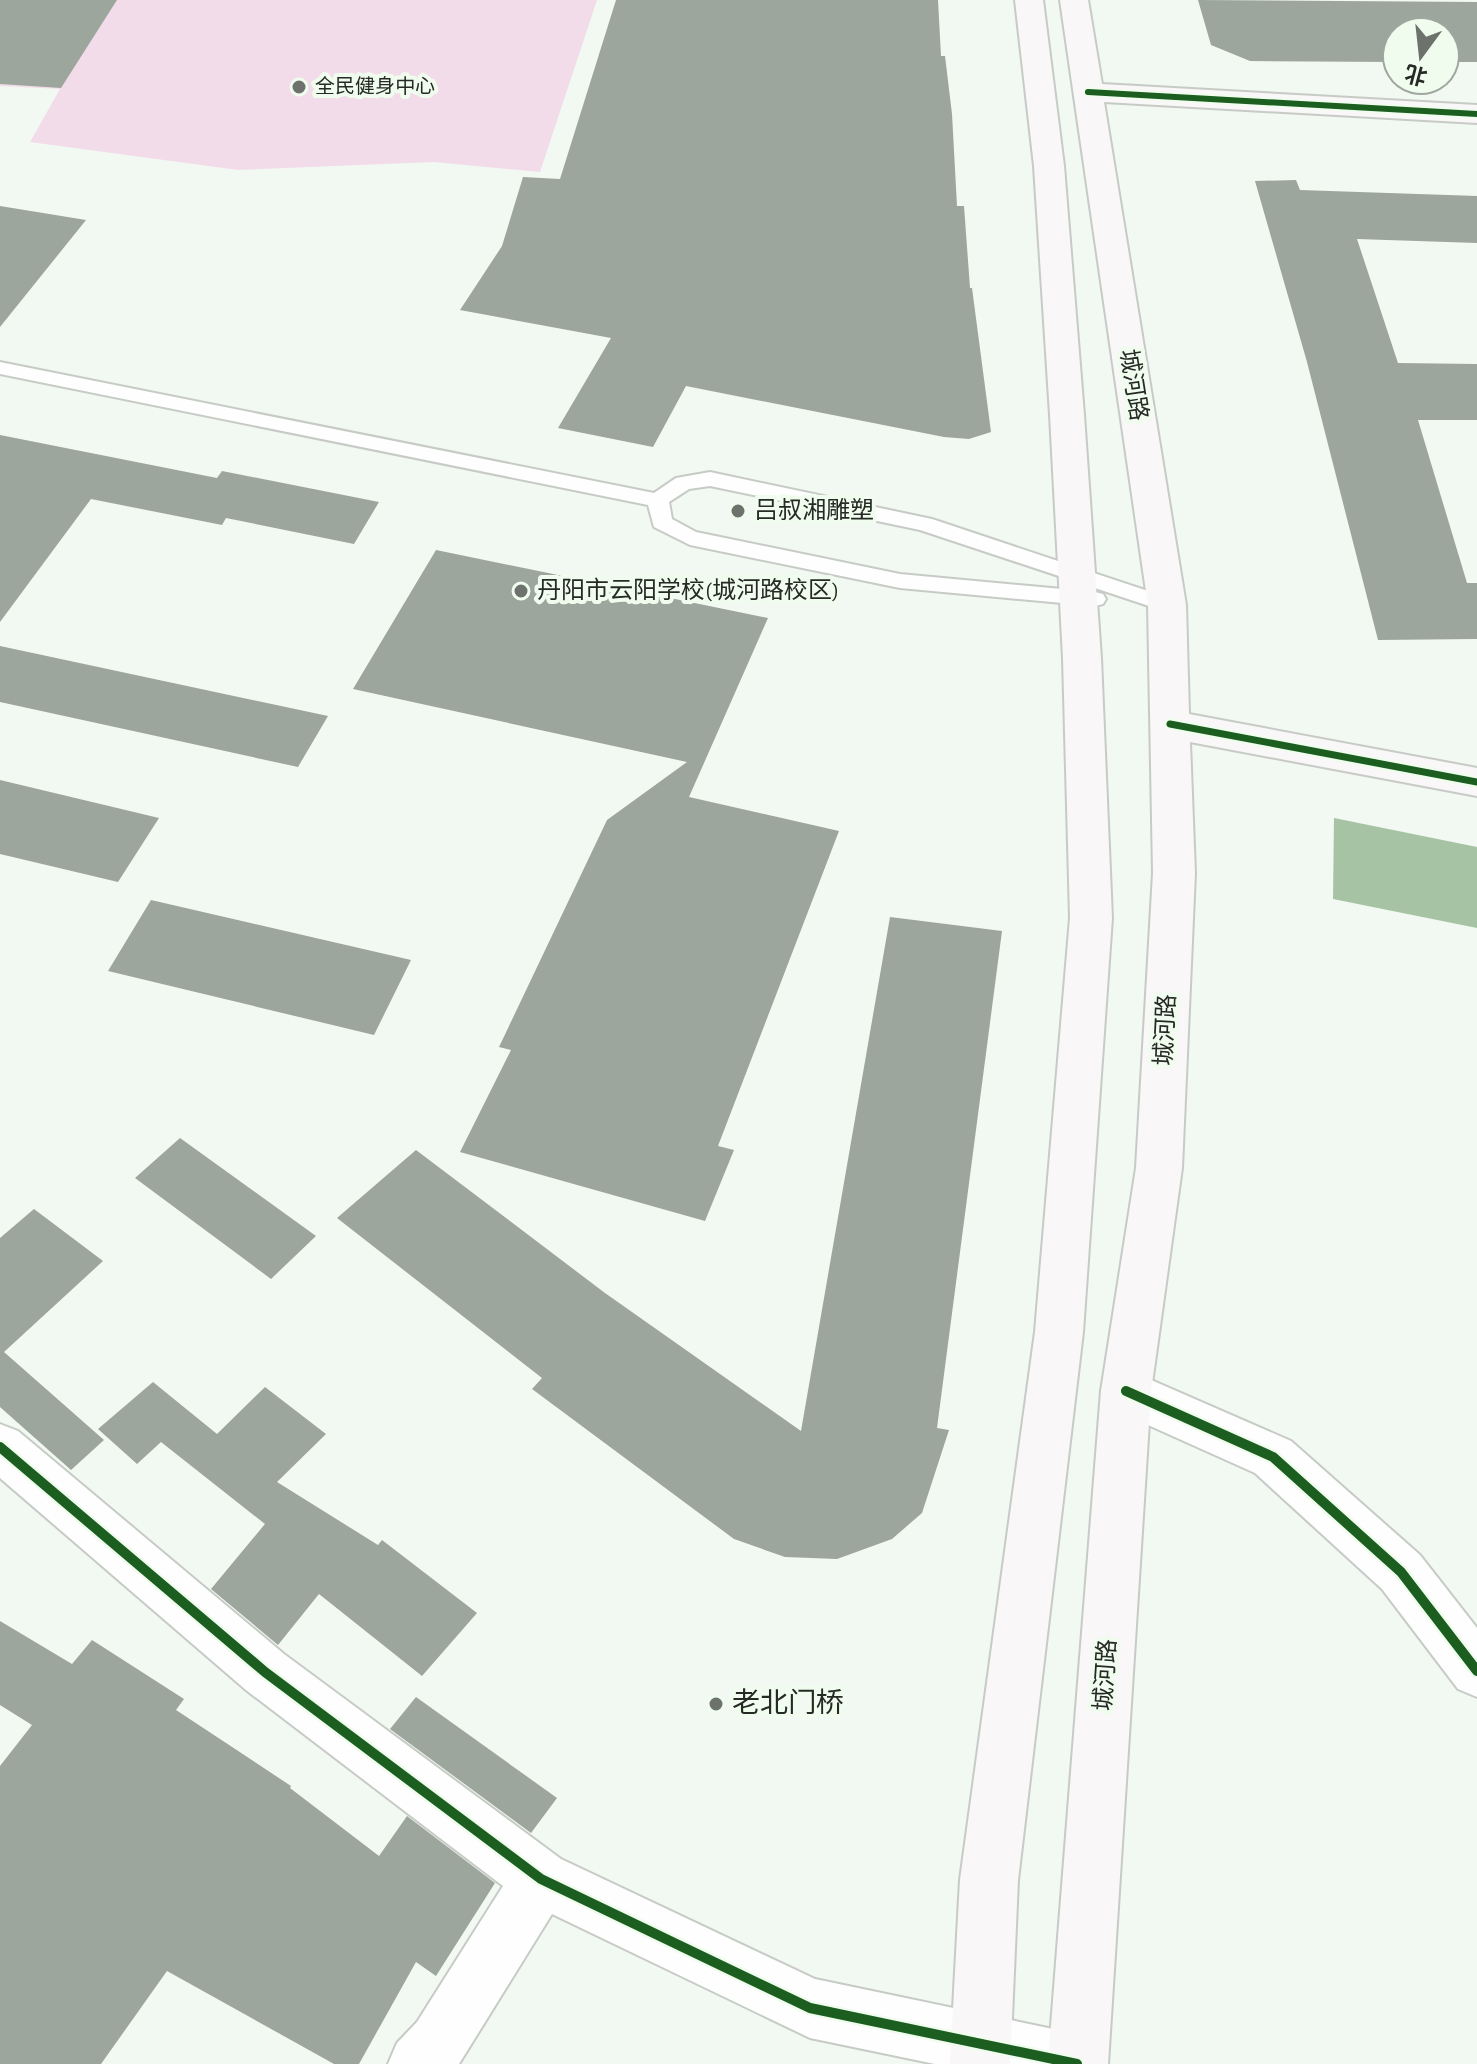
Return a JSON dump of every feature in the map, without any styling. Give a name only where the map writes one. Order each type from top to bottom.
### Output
[{"type":"main road","points":[[980,2054],[989,1880],[1059,1332],[1091,918],[1078,586],[1049,166],[1029,0]]},
{"type":"main road","name":"城河路","points":[[1074,0],[1167,605],[1174,873],[1159,1168],[1126,1391],[1078,2064]]},
{"type":"main road","points":[[1088,92],[1477,114]]},
{"type":"main road","points":[[1170,724],[1477,782]]},
{"type":"street","points":[[1126,1391],[1273,1457],[1401,1572],[1477,1671]]},
{"type":"street","points":[[0,1447],[265,1672],[541,1879],[810,2008],[980,2054],[1078,2064]]},
{"type":"street","points":[[418,2064],[438,2043],[541,1879]]},
{"type":"lane","points":[[0,368],[658,500],[683,483],[710,479],[924,524],[1078,586],[1167,605]]},
{"type":"lane","points":[[658,500],[662,522],[690,538],[900,581],[1078,586]]},
{"type":"shaded area","name":"全民健身中心","points":[[0,0],[597,0],[540,172],[434,162],[238,170],[30,142],[60,89],[0,86]]},
{"type":"shaded area","points":[[1334,818],[1477,847],[1477,928],[1333,899]]},
{"type":"building","points":[[0,0],[117,0],[61,88],[0,84]]},
{"type":"building","points":[[616,0],[938,0],[941,56],[945,56],[952,114],[957,206],[964,206],[970,288],[991,432],[969,439],[944,437],[686,386],[653,447],[558,428],[611,338],[460,310],[502,246],[523,177],[560,179]]},
{"type":"building","points":[[1198,0],[1477,2],[1477,62],[1461,62],[1461,16],[1381,16],[1381,62],[1250,61],[1211,45]]},
{"type":"building","points":[[1296,180],[1300,190],[1477,196],[1477,243],[1357,239],[1398,363],[1477,364],[1477,420],[1418,420],[1467,583],[1477,583],[1477,639],[1378,640],[1307,362],[1255,181]]},
{"type":"building","points":[[0,206],[86,220],[0,327]]},
{"type":"building","points":[[0,435],[217,478],[222,471],[379,502],[354,544],[226,518],[222,525],[91,499],[0,622]]},
{"type":"building","points":[[436,550],[768,618],[689,797],[839,831],[718,1146],[734,1150],[705,1221],[460,1152],[511,1050],[499,1047],[607,820],[687,762],[353,689]]},
{"type":"building","points":[[0,646],[328,716],[298,767],[0,702]]},
{"type":"building","points":[[0,780],[159,818],[118,882],[0,854]]},
{"type":"building","points":[[151,900],[411,960],[374,1035],[108,971]]},
{"type":"building","points":[[890,917],[1002,931],[937,1428],[949,1430],[922,1513],[892,1539],[837,1559],[785,1557],[734,1539],[532,1389],[542,1378],[337,1218],[416,1150],[605,1293],[801,1431]]},
{"type":"building","points":[[180,1138],[316,1236],[271,1279],[135,1178]]},
{"type":"building","points":[[34,1209],[103,1261],[4,1352],[104,1440],[71,1470],[0,1407],[0,1238]]},
{"type":"building","points":[[153,1382],[217,1434],[265,1387],[326,1434],[277,1482],[378,1545],[382,1540],[477,1613],[422,1676],[319,1594],[278,1645],[211,1589],[265,1524],[161,1442],[137,1464],[98,1429]]},
{"type":"building","points":[[0,1621],[72,1664],[92,1640],[184,1699],[176,1710],[291,1786],[379,1856],[407,1816],[495,1883],[436,1976],[416,1962],[359,2064],[334,2064],[167,1971],[101,2064],[0,2064],[0,1766],[32,1725],[0,1705]]},
{"type":"building","points":[[416,1697],[557,1798],[531,1833],[390,1729]]},
{"type":"cycle path","points":[[1088,92],[1477,114]]},
{"type":"cycle path","points":[[1170,724],[1477,782]]},
{"type":"cycle path","points":[[1126,1391],[1273,1457],[1401,1572],[1477,1671]]},
{"type":"cycle path","points":[[0,1447],[265,1672],[541,1879],[810,2008],[1077,2064]]},
{"type":"place","name":"全民健身中心","points":[[299,87]]},
{"type":"place","name":"吕叔湘雕塑","points":[[738,511]]},
{"type":"place","name":"丹阳市云阳学校(城河路校区)","points":[[521,591]]},
{"type":"place","name":"老北门桥","points":[[716,1704]]}]
